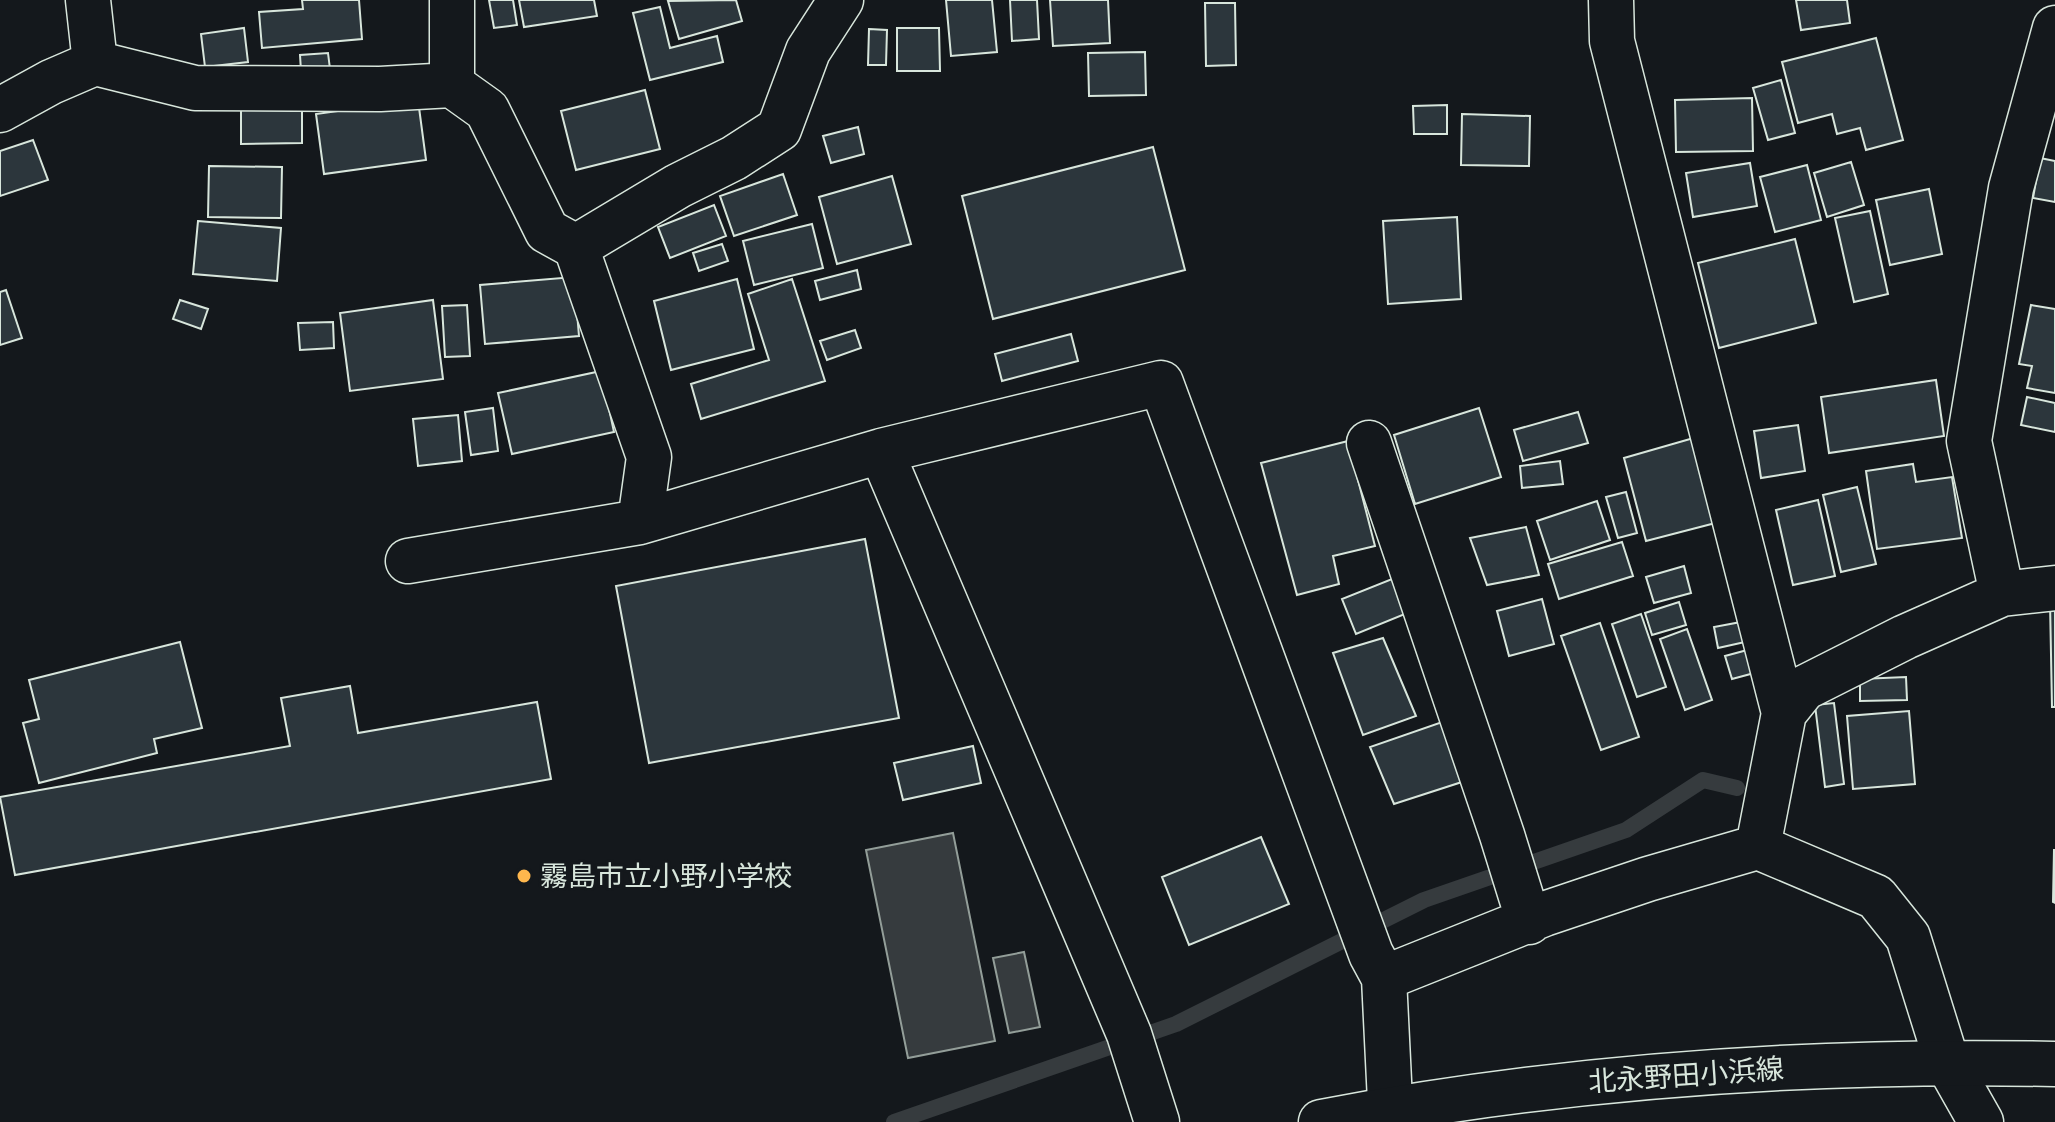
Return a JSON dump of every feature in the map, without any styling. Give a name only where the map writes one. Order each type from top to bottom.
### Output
[{"type":"street","points":[[88,0],[95,63]]},
{"type":"street","points":[[452,0],[452,85]]},
{"type":"street","points":[[576,247],[678,186],[734,158],[779,129],[808,51],[841,0]]},
{"type":"street","points":[[1611,0],[1612,41],[1782,722]]},
{"type":"street","points":[[2002,594],[1969,441],[2011,188],[2055,28]]},
{"type":"street","points":[[0,110],[51,82],[95,63],[195,88],[380,89],[452,85],[487,110],[547,231],[576,247],[649,457],[640,522]]},
{"type":"street","points":[[408,561],[640,522],[881,451],[1161,383],[1377,966],[1391,1115]]},
{"type":"street","points":[[1369,443],[1525,911]]},
{"type":"street","points":[[881,451],[1129,1034],[1157,1122]]},
{"type":"street","points":[[1758,847],[1782,722],[1804,688],[1905,637],[2002,594],[2055,588]]},
{"type":"street","points":[[1377,966],[1525,911],[1544,914],[1758,847],[1876,897],[1908,937],[1947,1062],[1981,1122]]},
{"type":"street","name":"北永野田小浜線","points":[[1321,1122],[1391,1115],[1581,1082],[1788,1067],[1947,1062],[2055,1064]]},
{"type":"shaded area","points":[[953,833],[995,1041],[908,1058],[866,850]]},
{"type":"shaded area","points":[[1024,952],[1040,1027],[1009,1033],[993,958]]},
{"type":"building","points":[[302,0],[359,0],[362,39],[262,48],[259,12],[303,9]]},
{"type":"building","points":[[489,0],[513,0],[517,25],[494,28]]},
{"type":"building","points":[[519,0],[594,0],[597,16],[524,27]]},
{"type":"building","points":[[736,0],[742,21],[679,39],[668,1]]},
{"type":"building","points":[[946,0],[992,0],[997,52],[951,56]]},
{"type":"building","points":[[1010,0],[1037,0],[1039,39],[1012,41]]},
{"type":"building","points":[[1050,0],[1108,0],[1110,43],[1053,46]]},
{"type":"building","points":[[1796,0],[1847,0],[1850,23],[1801,30]]},
{"type":"building","points":[[1205,3],[1235,3],[1236,65],[1206,66]]},
{"type":"building","points":[[660,7],[670,48],[717,36],[723,62],[650,80],[633,13]]},
{"type":"building","points":[[244,28],[248,62],[205,67],[201,34]]},
{"type":"building","points":[[897,28],[939,28],[940,71],[897,71]]},
{"type":"building","points":[[869,29],[887,30],[886,65],[868,65]]},
{"type":"building","points":[[1876,38],[1903,140],[1866,150],[1860,128],[1837,134],[1832,114],[1798,123],[1782,62]]},
{"type":"building","points":[[1145,52],[1146,95],[1089,96],[1088,53]]},
{"type":"building","points":[[328,53],[330,69],[301,71],[300,55]]},
{"type":"building","points":[[1781,80],[1795,133],[1768,140],[1753,88]]},
{"type":"building","points":[[645,90],[660,149],[576,170],[561,111]]},
{"type":"building","points":[[241,98],[302,98],[302,143],[241,144]]},
{"type":"building","points":[[1752,98],[1753,151],[1676,152],[1675,100]]},
{"type":"building","points":[[418,100],[426,160],[324,174],[316,114]]},
{"type":"building","points":[[1447,105],[1447,134],[1414,134],[1413,106]]},
{"type":"building","points":[[1462,114],[1530,116],[1529,166],[1461,165]]},
{"type":"building","points":[[858,127],[864,154],[831,163],[823,136]]},
{"type":"building","points":[[33,140],[48,180],[0,196],[0,151]]},
{"type":"building","points":[[1153,147],[1185,270],[993,319],[962,196]]},
{"type":"building","points":[[2040,158],[2055,161],[2055,202],[2033,198]]},
{"type":"building","points":[[1851,162],[1864,205],[1827,217],[1814,173]]},
{"type":"building","points":[[1750,163],[1757,206],[1693,217],[1686,173]]},
{"type":"building","points":[[1807,165],[1821,220],[1775,232],[1760,177]]},
{"type":"building","points":[[209,166],[282,167],[281,218],[208,217]]},
{"type":"building","points":[[783,174],[797,215],[734,236],[720,196]]},
{"type":"building","points":[[892,176],[911,244],[837,264],[819,197]]},
{"type":"building","points":[[1929,189],[1942,254],[1890,265],[1876,200]]},
{"type":"building","points":[[714,205],[726,236],[670,258],[658,227]]},
{"type":"building","points":[[1870,211],[1888,294],[1854,302],[1835,218]]},
{"type":"building","points":[[1457,217],[1461,299],[1388,304],[1383,221]]},
{"type":"building","points":[[198,221],[281,228],[277,281],[193,274]]},
{"type":"building","points":[[812,224],[823,268],[754,285],[743,241]]},
{"type":"building","points":[[1795,239],[1816,323],[1719,348],[1698,263]]},
{"type":"building","points":[[722,244],[728,261],[699,271],[693,253]]},
{"type":"building","points":[[857,270],[861,289],[820,300],[815,281]]},
{"type":"building","points":[[574,277],[579,336],[485,344],[480,285]]},
{"type":"building","points":[[737,279],[754,349],[671,370],[654,301]]},
{"type":"building","points":[[792,279],[825,381],[701,419],[691,384],[769,360],[748,294]]},
{"type":"building","points":[[6,290],[22,338],[0,345],[0,292]]},
{"type":"building","points":[[180,300],[208,309],[201,329],[173,319]]},
{"type":"building","points":[[433,300],[443,379],[350,391],[340,313]]},
{"type":"building","points":[[467,305],[470,356],[445,357],[442,306]]},
{"type":"building","points":[[2031,305],[2055,309],[2055,393],[2027,388],[2032,366],[2019,364]]},
{"type":"building","points":[[333,322],[334,348],[300,350],[298,323]]},
{"type":"building","points":[[855,330],[861,348],[827,360],[820,341]]},
{"type":"building","points":[[1071,334],[1078,361],[1002,381],[995,354]]},
{"type":"building","points":[[601,371],[614,432],[512,454],[498,393]]},
{"type":"building","points":[[1936,380],[1944,436],[1829,453],[1821,397]]},
{"type":"building","points":[[2027,397],[2055,403],[2055,432],[2021,425]]},
{"type":"building","points":[[493,408],[498,451],[471,455],[465,412]]},
{"type":"building","points":[[1479,408],[1501,477],[1415,504],[1394,435]]},
{"type":"building","points":[[1578,412],[1588,443],[1523,461],[1514,430]]},
{"type":"building","points":[[458,415],[462,461],[418,466],[413,419]]},
{"type":"building","points":[[1798,425],[1805,471],[1761,478],[1754,431]]},
{"type":"building","points":[[1704,435],[1727,520],[1646,541],[1624,458]]},
{"type":"building","points":[[1348,441],[1375,546],[1333,556],[1339,584],[1297,595],[1261,463]]},
{"type":"building","points":[[1560,461],[1563,484],[1522,488],[1520,466]]},
{"type":"building","points":[[1913,464],[1916,482],[1952,477],[1962,538],[1877,549],[1866,471]]},
{"type":"building","points":[[1857,487],[1876,564],[1841,572],[1823,495]]},
{"type":"building","points":[[1626,492],[1637,533],[1618,538],[1606,497]]},
{"type":"building","points":[[1818,500],[1835,576],[1793,585],[1776,510]]},
{"type":"building","points":[[1597,501],[1610,540],[1550,560],[1537,521]]},
{"type":"building","points":[[1526,527],[1539,575],[1487,585],[1470,538]]},
{"type":"building","points":[[865,539],[899,718],[649,763],[616,586]]},
{"type":"building","points":[[1622,542],[1633,576],[1559,599],[1548,564]]},
{"type":"building","points":[[1684,566],[1691,593],[1654,603],[1646,577]]},
{"type":"building","points":[[1392,579],[1405,614],[1356,634],[1342,599]]},
{"type":"building","points":[[1542,599],[1554,644],[1509,656],[1497,611]]},
{"type":"building","points":[[1679,602],[1686,625],[1652,635],[1645,613]]},
{"type":"building","points":[[2050,602],[2055,602],[2055,707],[2052,707]]},
{"type":"building","points":[[1641,614],[1666,687],[1637,697],[1612,624]]},
{"type":"building","points":[[1741,622],[1745,642],[1718,648],[1714,627]]},
{"type":"building","points":[[1600,623],[1639,737],[1601,750],[1561,636]]},
{"type":"building","points":[[1687,629],[1712,700],[1685,710],[1660,639]]},
{"type":"building","points":[[1383,638],[1416,716],[1363,735],[1333,653]]},
{"type":"building","points":[[180,642],[202,728],[154,739],[157,753],[39,783],[23,723],[39,719],[29,680]]},
{"type":"building","points":[[1751,649],[1758,672],[1732,679],[1725,656]]},
{"type":"building","points":[[1906,677],[1907,700],[1860,701],[1860,679]]},
{"type":"building","points":[[350,686],[358,733],[537,702],[551,779],[15,875],[0,797],[290,746],[281,698]]},
{"type":"building","points":[[1834,703],[1844,784],[1825,787],[1815,705]]},
{"type":"building","points":[[1909,711],[1915,784],[1853,789],[1847,716]]},
{"type":"building","points":[[1448,720],[1468,780],[1394,804],[1370,747]]},
{"type":"building","points":[[973,746],[981,783],[903,800],[894,763]]},
{"type":"building","points":[[1261,837],[1289,904],[1189,945],[1162,877]]},
{"type":"building","points":[[2055,850],[2055,903],[2053,902]]},
{"type":"waterway","points":[[894,1122],[1176,1024],[1424,900],[1626,830],[1703,780],[1737,788]]},
{"type":"place","name":"霧島市立小野小学校","points":[[524,876]]}]
